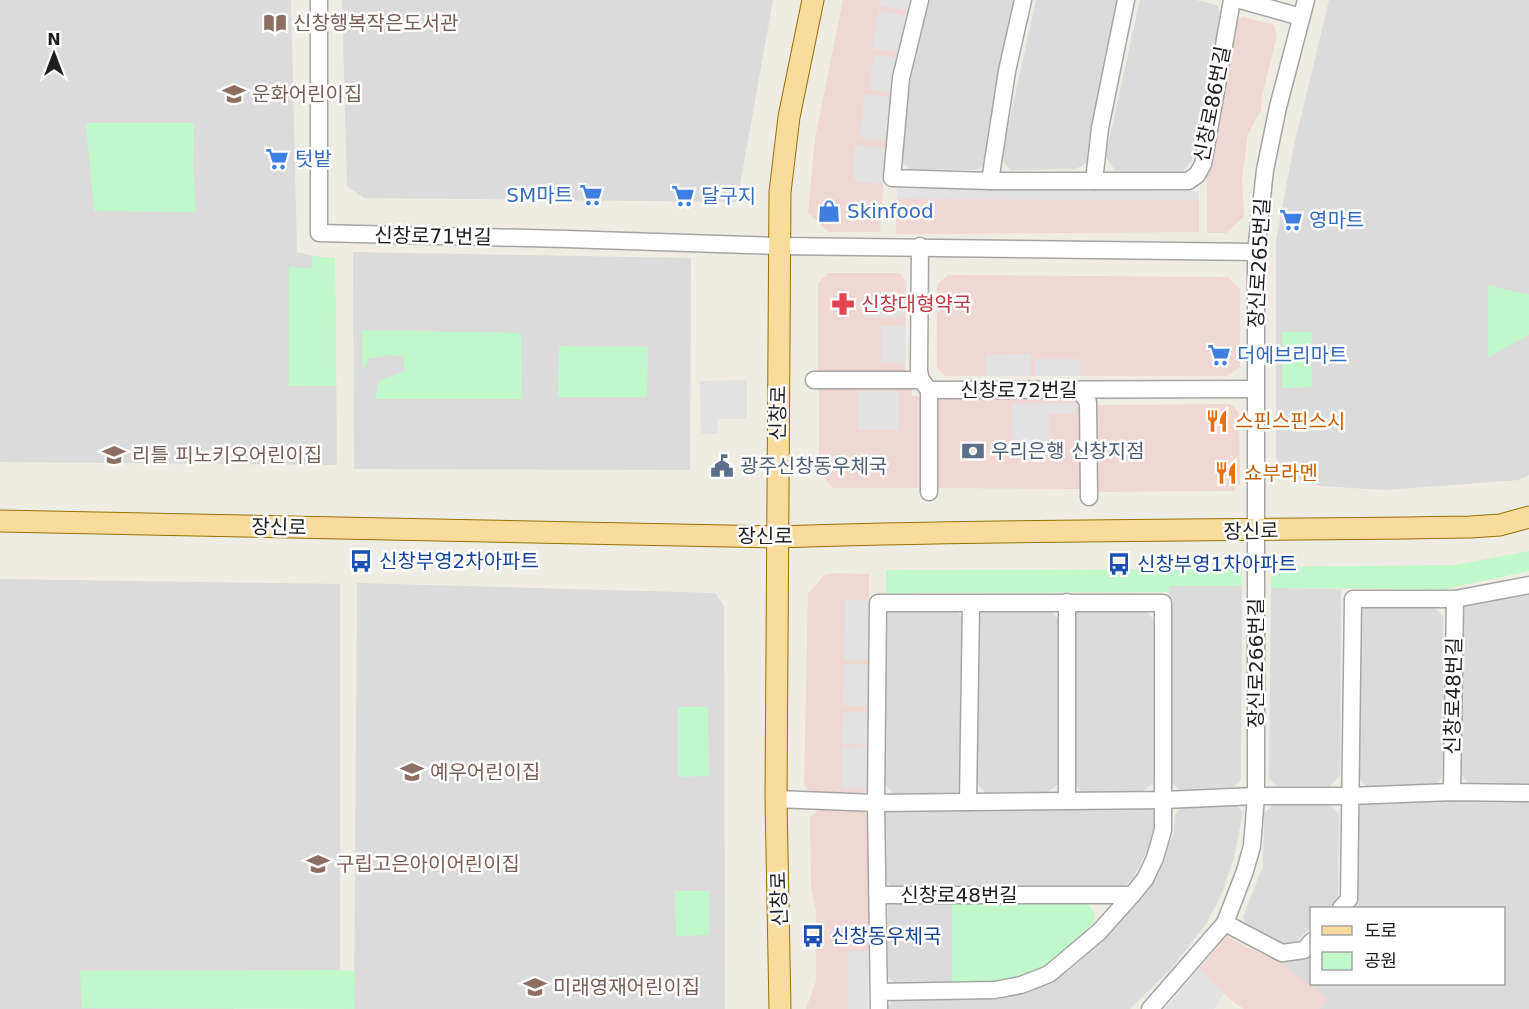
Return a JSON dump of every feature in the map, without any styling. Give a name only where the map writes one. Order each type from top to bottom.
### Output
[{"type":"main road","name":"신창로","points":[[780,1009],[776,799],[776,537],[780,192],[789,117],[813,0]]},
{"type":"main road","name":"장신로","points":[[0,521],[776,537],[1470,527],[1500,525],[1529,517]]},
{"type":"street","name":"신창로71번길","points":[[319,0],[319,234],[780,246]]},
{"type":"street","name":"신창로86번길","points":[[920,0],[901,78],[892,178],[990,181],[1188,181],[1197,175],[1203,164],[1232,0]]},
{"type":"street","points":[[990,181],[1007,71],[1023,0]]},
{"type":"street","points":[[1094,181],[1100,128],[1126,0]]},
{"type":"street","points":[[1240,0],[1301,17]]},
{"type":"street","name":"장신로265번길","points":[[1255,531],[1256,252],[1265,170],[1280,96],[1306,0]]},
{"type":"street","points":[[780,246],[1256,252]]},
{"type":"street","points":[[920,246],[919,267],[930,492]]},
{"type":"street","name":"신창로72번길","points":[[814,380],[1079,390],[1256,388]]},
{"type":"street","points":[[1079,390],[1088,402],[1089,497]]},
{"type":"street","name":"장신로266번길","points":[[1225,923],[1252,846],[1256,796],[1255,531]]},
{"type":"street","points":[[1343,907],[1349,899],[1353,599],[1455,599],[1529,585]]},
{"type":"street","name":"신창로48번길","points":[[1452,792],[1455,599]]},
{"type":"street","points":[[1066,602],[1066,800]]},
{"type":"street","name":"신창로48번길","points":[[879,992],[995,990],[1021,985],[1048,974],[1099,932],[1132,896],[1145,879],[1155,858],[1163,830],[1164,800],[1163,603],[878,603],[876,802],[878,895],[1132,896]]},
{"type":"street","points":[[968,802],[971,603]]},
{"type":"street","points":[[776,799],[968,802],[1164,800],[1452,792],[1529,793]]},
{"type":"street","points":[[878,895],[879,1009]]},
{"type":"street","points":[[1150,1009],[1225,923],[1282,953],[1304,950],[1310,942]]},
{"type":"shaded area","points":[[0,0],[291,0],[297,252],[335,258],[337,465],[0,462]]},
{"type":"shaded area","points":[[342,0],[773,0],[737,202],[364,198],[347,186]]},
{"type":"shaded area","points":[[843,0],[910,0],[905,16],[891,97],[880,232],[829,232],[808,213],[815,138]]},
{"type":"shaded area","points":[[881,0],[910,0],[908,11],[880,5]]},
{"type":"shaded area","points":[[929,0],[1015,0],[987,134],[986,162],[978,170],[910,169],[899,159],[910,81]]},
{"type":"shaded area","points":[[1036,0],[1120,0],[1088,162],[1076,169],[1010,170],[1001,159]]},
{"type":"shaded area","points":[[1140,0],[1196,0],[1217,5],[1222,17],[1192,160],[1183,171],[1116,171],[1108,161],[1106,154]]},
{"type":"shaded area","points":[[1329,0],[1529,0],[1529,475],[1519,480],[1385,490],[1319,486],[1288,477],[1276,458],[1276,241],[1293,150]]},
{"type":"shaded area","points":[[878,10],[905,16],[900,52],[872,49]]},
{"type":"shaded area","points":[[1244,17],[1274,25],[1277,36],[1262,95],[1261,110],[1248,134],[1242,178],[1244,216],[1226,233],[1207,233],[1207,172],[1236,20]]},
{"type":"shaded area","points":[[874,55],[897,58],[892,92],[869,90]]},
{"type":"shaded area","points":[[865,94],[891,97],[886,141],[859,138]]},
{"type":"shaded area","points":[[854,146],[886,148],[882,184],[853,181]]},
{"type":"shaded area","points":[[897,189],[1199,191],[1199,232],[896,234]]},
{"type":"shaded area","points":[[897,189],[1199,191],[1199,200],[897,199]]},
{"type":"shaded area","points":[[353,252],[691,258],[690,470],[354,469]]},
{"type":"shaded area","points":[[828,273],[899,273],[906,282],[905,377],[818,377],[818,283]]},
{"type":"shaded area","points":[[948,275],[1228,277],[1240,289],[1240,367],[1226,376],[945,376],[937,368],[937,285]]},
{"type":"shaded area","points":[[865,302],[903,302],[903,317],[865,318]]},
{"type":"shaded area","points":[[881,326],[906,326],[905,363],[881,363]]},
{"type":"shaded area","points":[[1031,354],[1031,376],[986,376],[986,355]]},
{"type":"shaded area","points":[[1035,359],[1080,359],[1080,376],[1035,376]]},
{"type":"shaded area","points":[[747,380],[747,419],[718,419],[717,434],[701,433],[700,381]]},
{"type":"shaded area","points":[[819,383],[912,383],[912,396],[924,397],[924,488],[833,488],[819,473]]},
{"type":"shaded area","points":[[858,391],[899,391],[899,430],[858,430]]},
{"type":"shaded area","points":[[937,397],[1081,398],[1081,489],[936,488]]},
{"type":"shaded area","points":[[1012,403],[1076,403],[1076,414],[1049,414],[1049,447],[1011,447]]},
{"type":"shaded area","points":[[1231,404],[1239,413],[1240,484],[1233,491],[1093,492],[1093,405]]},
{"type":"shaded area","points":[[832,573],[869,574],[869,789],[856,797],[816,796],[804,786],[808,594],[823,576]]},
{"type":"shaded area","points":[[0,579],[340,584],[340,970],[234,971],[234,1009],[0,1009]]},
{"type":"shaded area","points":[[357,583],[715,593],[724,606],[725,1009],[354,1009]]},
{"type":"shaded area","points":[[1169,586],[1242,586],[1241,780],[1233,788],[1179,789],[1168,780]]},
{"type":"shaded area","points":[[1271,588],[1341,589],[1340,775],[1330,786],[1277,786],[1269,779]]},
{"type":"shaded area","points":[[1529,590],[1529,786],[1470,786],[1457,769],[1459,611],[1466,602]]},
{"type":"shaded area","points":[[845,600],[869,600],[869,660],[844,660]]},
{"type":"shaded area","points":[[1080,607],[1143,607],[1153,619],[1153,783],[1143,791],[1082,793],[1072,782],[1074,613]]},
{"type":"shaded area","points":[[986,608],[1048,608],[1059,620],[1059,783],[1048,792],[985,792],[975,782],[976,615]]},
{"type":"shaded area","points":[[1364,608],[1435,608],[1443,616],[1444,775],[1435,786],[1366,786],[1355,773],[1357,616]]},
{"type":"shaded area","points":[[893,609],[955,609],[963,618],[963,787],[955,793],[892,793],[883,782],[884,616]]},
{"type":"shaded area","points":[[844,664],[869,664],[868,706],[843,706]]},
{"type":"shaded area","points":[[843,712],[869,712],[869,745],[842,744]]},
{"type":"shaded area","points":[[842,747],[869,747],[869,789],[842,788]]},
{"type":"shaded area","points":[[1450,800],[1529,801],[1529,1009],[1319,1009],[1326,1000],[1278,960],[1310,949],[1310,985],[1505,985],[1505,907],[1348,907],[1355,806],[1359,803]]},
{"type":"shaded area","points":[[1232,802],[1243,812],[1234,857],[1222,893],[1207,923],[1169,971],[1130,1009],[886,1009],[893,1000],[1001,998],[1030,988],[1053,976],[1163,858],[1174,832],[1175,815],[1185,804]]},
{"type":"shaded area","points":[[1274,804],[1329,804],[1339,814],[1338,900],[1331,907],[1310,907],[1310,928],[1293,945],[1264,938],[1248,928],[1243,917],[1263,866],[1264,813]]},
{"type":"shaded area","points":[[892,806],[1149,806],[1154,811],[1153,840],[1132,880],[1123,887],[894,889],[883,878],[884,812]]},
{"type":"shaded area","points":[[818,810],[862,810],[869,816],[868,1009],[806,1009],[816,981],[816,911],[811,886],[810,817]]},
{"type":"shaded area","points":[[892,901],[952,902],[952,984],[896,985],[887,975],[888,906]]},
{"type":"shaded area","points":[[1227,936],[1245,947],[1278,960],[1327,999],[1319,1009],[1244,1009],[1231,1000],[1199,969]]},
{"type":"shaded area","points":[[848,951],[868,951],[868,1009],[848,1009]]},
{"type":"shaded area","points":[[1199,969],[1224,993],[1214,1009],[1165,1009]]},
{"type":"green space","points":[[86,123],[194,123],[193,166],[196,212],[94,211]]},
{"type":"green space","points":[[312,256],[335,258],[336,386],[289,386],[289,267],[312,268]]},
{"type":"green space","points":[[1488,285],[1529,295],[1529,335],[1488,357]]},
{"type":"green space","points":[[362,330],[521,333],[522,399],[375,399],[379,381],[405,371],[403,356],[388,355],[368,359],[362,372]]},
{"type":"green space","points":[[1282,332],[1312,332],[1312,387],[1282,388]]},
{"type":"green space","points":[[559,346],[648,347],[647,397],[558,397]]},
{"type":"green space","points":[[1529,551],[1529,571],[1446,589],[1271,588],[1271,567],[1455,565]]},
{"type":"green space","points":[[1242,569],[1242,586],[1169,586],[1169,592],[886,593],[886,570]]},
{"type":"green space","points":[[678,707],[708,707],[709,776],[678,777]]},
{"type":"green space","points":[[675,891],[709,891],[709,935],[676,936]]},
{"type":"green space","points":[[952,902],[1088,904],[1095,914],[1094,924],[1045,968],[1007,981],[952,984]]},
{"type":"green space","points":[[80,971],[355,971],[354,1009],[82,1008]]},
{"type":"place","name":"신창행복작은도서관","points":[[275,23]]},
{"type":"place","name":"운화어린이집","points":[[234,94]]},
{"type":"place","name":"텃밭","points":[[277,159]]},
{"type":"place","name":"SM마트","points":[[591,195]]},
{"type":"place","name":"달구지","points":[[683,196]]},
{"type":"place","name":"Skinfood","points":[[829,211]]},
{"type":"place","name":"영마트","points":[[1291,220]]},
{"type":"place","name":"신창대형약국","points":[[843,304]]},
{"type":"place","name":"더에브리마트","points":[[1219,355]]},
{"type":"place","name":"스핀스핀스시","points":[[1217,421]]},
{"type":"place","name":"우리은행 신창지점","points":[[973,451]]},
{"type":"place","name":"리틀 피노키오어린이집","points":[[114,455]]},
{"type":"place","name":"광주신창동우체국","points":[[722,466]]},
{"type":"place","name":"쇼부라멘","points":[[1226,473]]},
{"type":"place","name":"신창부영2차아파트","points":[[361,561]]},
{"type":"place","name":"신창부영1차아파트","points":[[1119,564]]},
{"type":"place","name":"예우어린이집","points":[[412,772]]},
{"type":"place","name":"구립고은아이어린이집","points":[[318,864]]},
{"type":"place","name":"신창동우체국","points":[[813,936]]},
{"type":"place","name":"미래영재어린이집","points":[[535,987]]}]
